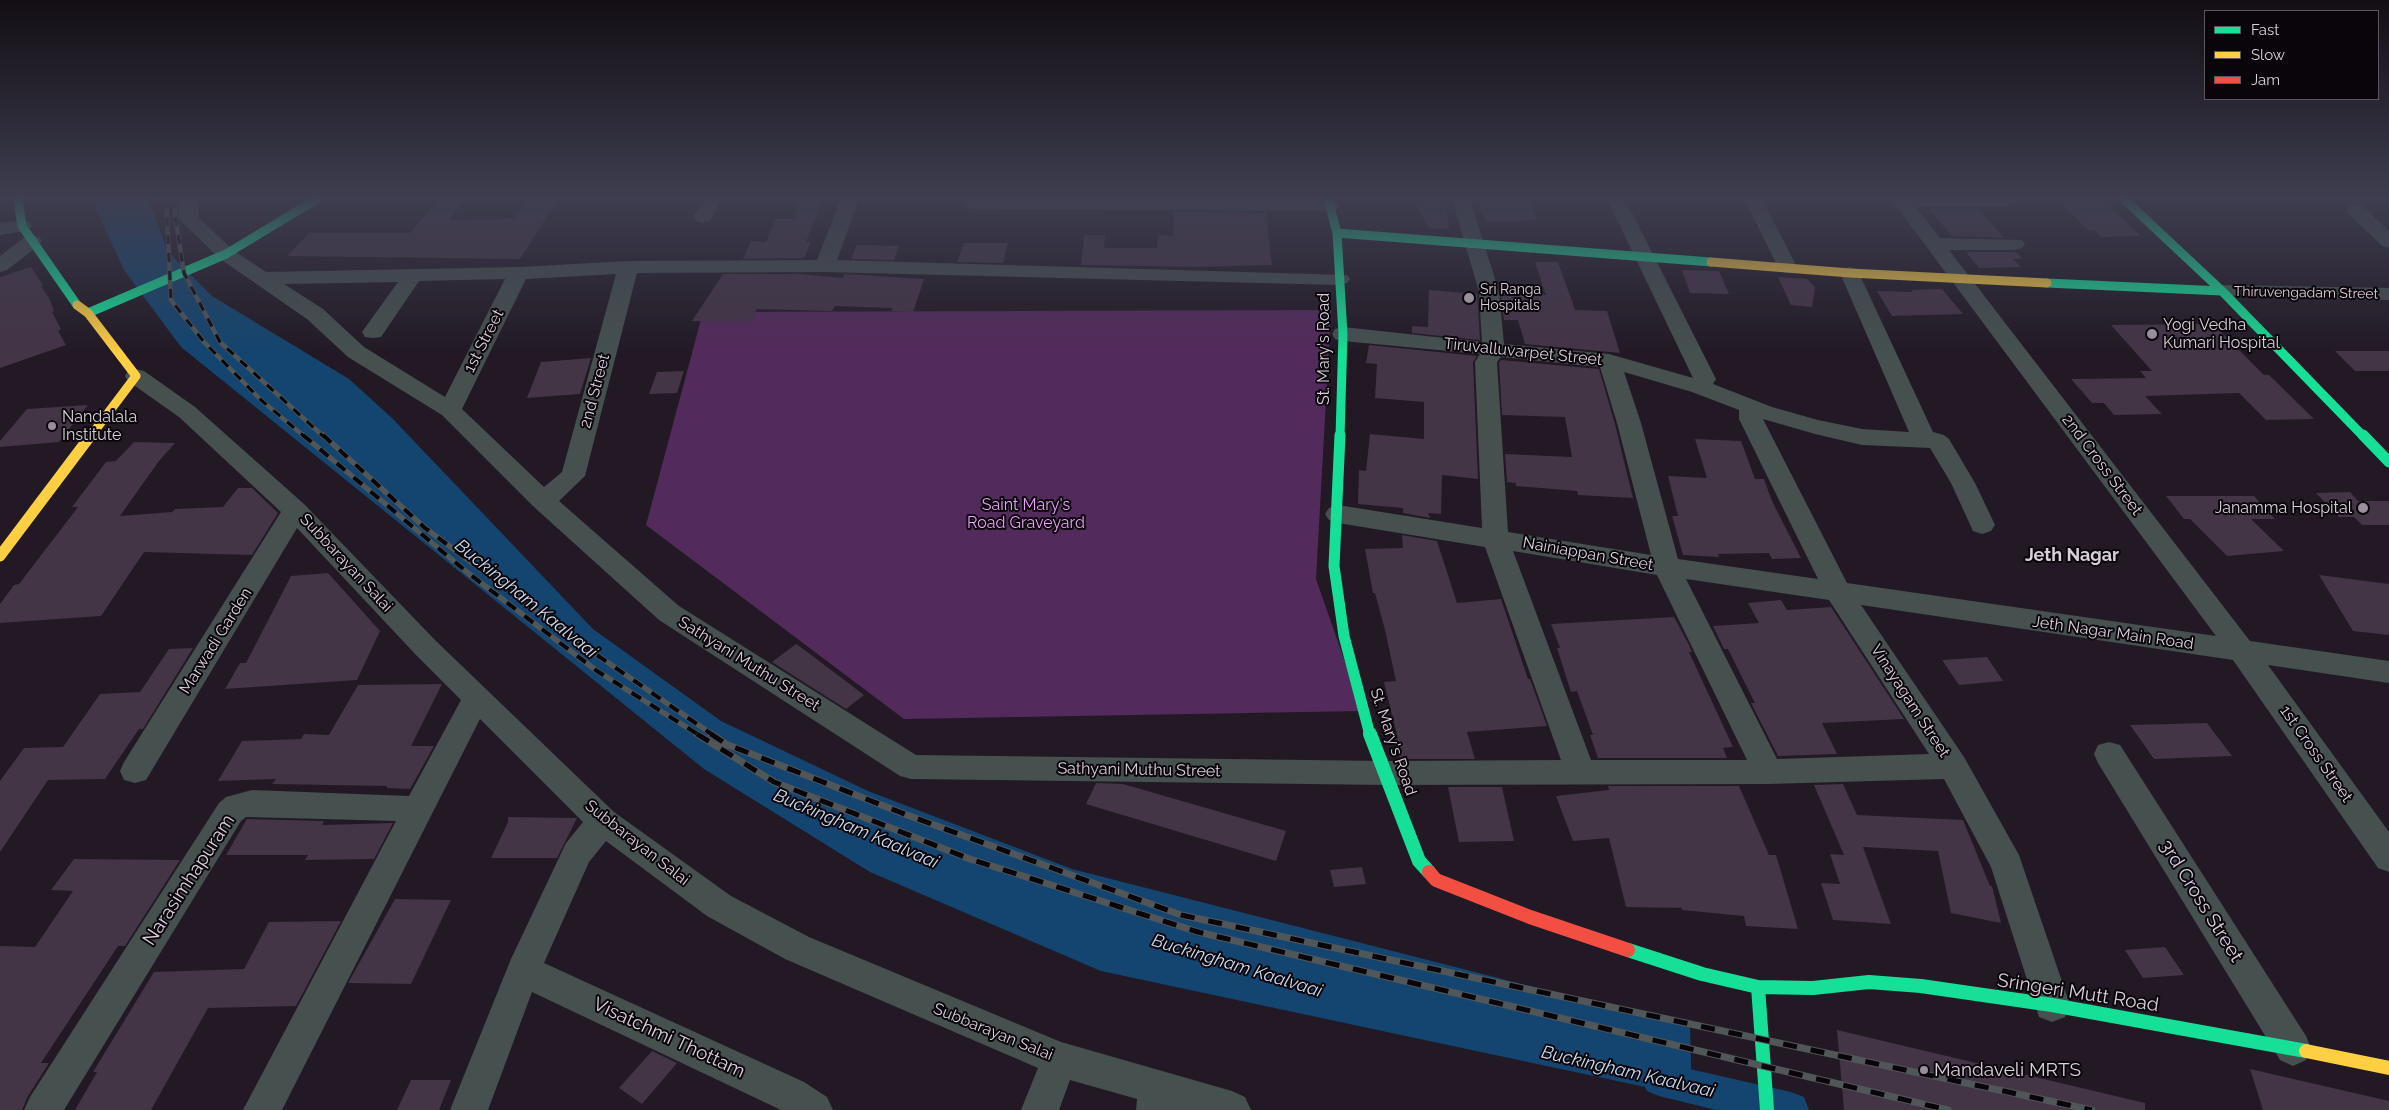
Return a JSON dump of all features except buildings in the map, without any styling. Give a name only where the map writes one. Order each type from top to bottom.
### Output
[{"type":"main road","points":[[0,556],[136,376],[88,313],[75,303],[39,251]]},
{"type":"main road","points":[[88,313],[231,251]]},
{"type":"main road","name":"St. Mary's Road","points":[[1338,251],[1343,334],[1338,514],[1334,566],[1344,636],[1368,728],[1419,861],[1436,880],[1530,917],[1702,974],[1758,987]]},
{"type":"main road","points":[[1570,251],[1850,273],[2222,291]]},
{"type":"main road","points":[[2179,251],[2222,291],[2389,462]]},
{"type":"main road","name":"Sringeri Mutt Road","points":[[1758,987],[1813,988],[1869,982],[1921,986],[2052,1005],[2293,1048],[2389,1068]]},
{"type":"main road","points":[[1758,987],[1767,1110]]},
{"type":"street","points":[[0,266],[12,251]]},
{"type":"street","name":"Sathyani Muthu Street","points":[[223,251],[315,314],[356,352],[450,410],[543,501],[669,613],[911,767],[1386,773],[1768,772],[1953,766]]},
{"type":"street","points":[[825,266],[831,251]]},
{"type":"street","points":[[1477,251],[1489,292],[1494,350],[1486,362],[1494,538],[1580,771]]},
{"type":"street","points":[[1641,251],[1704,379],[1700,387]]},
{"type":"street","points":[[1779,251],[1787,267]]},
{"type":"street","name":"2nd Cross Street","points":[[1939,251],[2242,651]]},
{"type":"street","points":[[264,278],[519,273],[628,267],[825,266],[1340,279]]},
{"type":"street","name":"2nd Street","points":[[543,501],[573,476],[628,267]]},
{"type":"street","name":"1st Street","points":[[450,410],[519,273]]},
{"type":"street","points":[[1850,273],[1925,440],[1936,440],[1942,444],[1963,483],[1982,525]]},
{"type":"street","points":[[372,332],[414,274]]},
{"type":"street","name":"Thiruvengadam Street","points":[[2222,291],[2389,294]]},
{"type":"street","name":"Tiruvalluvarpet Street","points":[[1343,334],[1609,361],[1700,387],[1750,406],[1816,427],[1862,437],[1925,440]]},
{"type":"street","points":[[1609,361],[1629,423],[1667,567],[1768,772]]},
{"type":"street","name":"Subbarayan Salai","points":[[136,376],[187,412],[295,510],[426,648],[603,820],[719,906],[797,948],[1156,1098],[1232,1110]]},
{"type":"street","name":"Vinayagam Street","points":[[1750,406],[1751,419],[1837,591],[1953,766],[2007,865],[2052,1005]]},
{"type":"street","name":"Marwadi Garden","points":[[135,771],[295,510]]},
{"type":"street","name":"Nainiappan Street","points":[[1338,514],[1667,567],[1837,591]]},
{"type":"street","name":"Jeth Nagar Main Road","points":[[1837,591],[2389,672]]},
{"type":"street","name":"1st Cross Street","points":[[2242,651],[2389,858]]},
{"type":"street","points":[[262,1110],[476,698]]},
{"type":"street","name":"3rd Cross Street","points":[[2109,754],[2293,1048]]},
{"type":"street","name":"Narasimhapuram","points":[[43,1110],[230,812],[237,806],[252,803],[420,809]]},
{"type":"street","points":[[470,1110],[523,970],[577,853],[603,820]]},
{"type":"street","name":"Visatchmi Thottam","points":[[523,970],[798,1105]]},
{"type":"street","points":[[1040,1110],[1060,1059]]},
{"type":"green space","name":"Saint Mary's Road Graveyard","points":[[1331,310],[1316,579],[1362,711],[904,719],[646,525],[703,312]]},
{"type":"water","points":[[115,251],[168,251],[212,296],[349,379],[392,418],[593,629],[721,721],[868,791],[1072,869],[1690,1027],[1692,1097],[1101,971],[870,872],[704,769],[181,347],[124,270]]},
{"type":"waterway","name":"Buckingham Kaalvaai","points":[[1659,1079],[1791,1110]]},
{"type":"railway","points":[[169,251],[171,300],[204,342],[261,400],[305,437]]},
{"type":"railway","points":[[181,251],[184,273],[220,342],[324,437]]},
{"type":"railway","points":[[303,435],[468,573],[597,671],[699,735]]},
{"type":"railway","points":[[323,435],[425,528],[597,655],[713,735]]},
{"type":"railway","points":[[697,734],[774,782],[970,859],[1198,932],[1948,1110]]},
{"type":"railway","points":[[711,734],[726,744],[907,815],[1181,915],[2092,1110]]},
{"type":"traffic: fast","points":[[39,251],[77,305]]},
{"type":"traffic: fast","points":[[88,313],[231,251]]},
{"type":"traffic: fast","points":[[1338,251],[1343,334],[1338,514],[1334,566],[1344,636],[1368,729],[1419,861],[1429,872]]},
{"type":"traffic: fast","points":[[1567,251],[1711,262]]},
{"type":"traffic: fast","points":[[2179,251],[2222,291],[2389,462]]},
{"type":"traffic: fast","points":[[2047,283],[2222,291]]},
{"type":"traffic: fast","points":[[1628,950],[1702,974],[1758,987],[1767,1110]]},
{"type":"traffic: fast","points":[[1758,987],[1813,988],[1869,982],[1921,986],[2052,1005],[2306,1051]]},
{"type":"traffic: slow","points":[[1711,262],[1850,273],[2047,283]]},
{"type":"traffic: slow","points":[[0,556],[136,376],[88,313],[77,305]]},
{"type":"traffic: slow","points":[[2306,1051],[2389,1068]]},
{"type":"traffic: jam","points":[[1429,872],[1436,880],[1530,917],[1628,950]]},
{"type":"place","name":"Sri Ranga Hospitals","points":[[1469,298]]},
{"type":"place","name":"Yogi Vedha Kumari Hospital","points":[[2152,334]]},
{"type":"place","name":"Nandalala Institute","points":[[52,426]]},
{"type":"place","name":"Janamma Hospital","points":[[2363,508]]},
{"type":"place","name":"Mandaveli MRTS","points":[[1924,1070]]},
{"type":"district","name":"Jeth Nagar","points":[[2072,556]]}]
